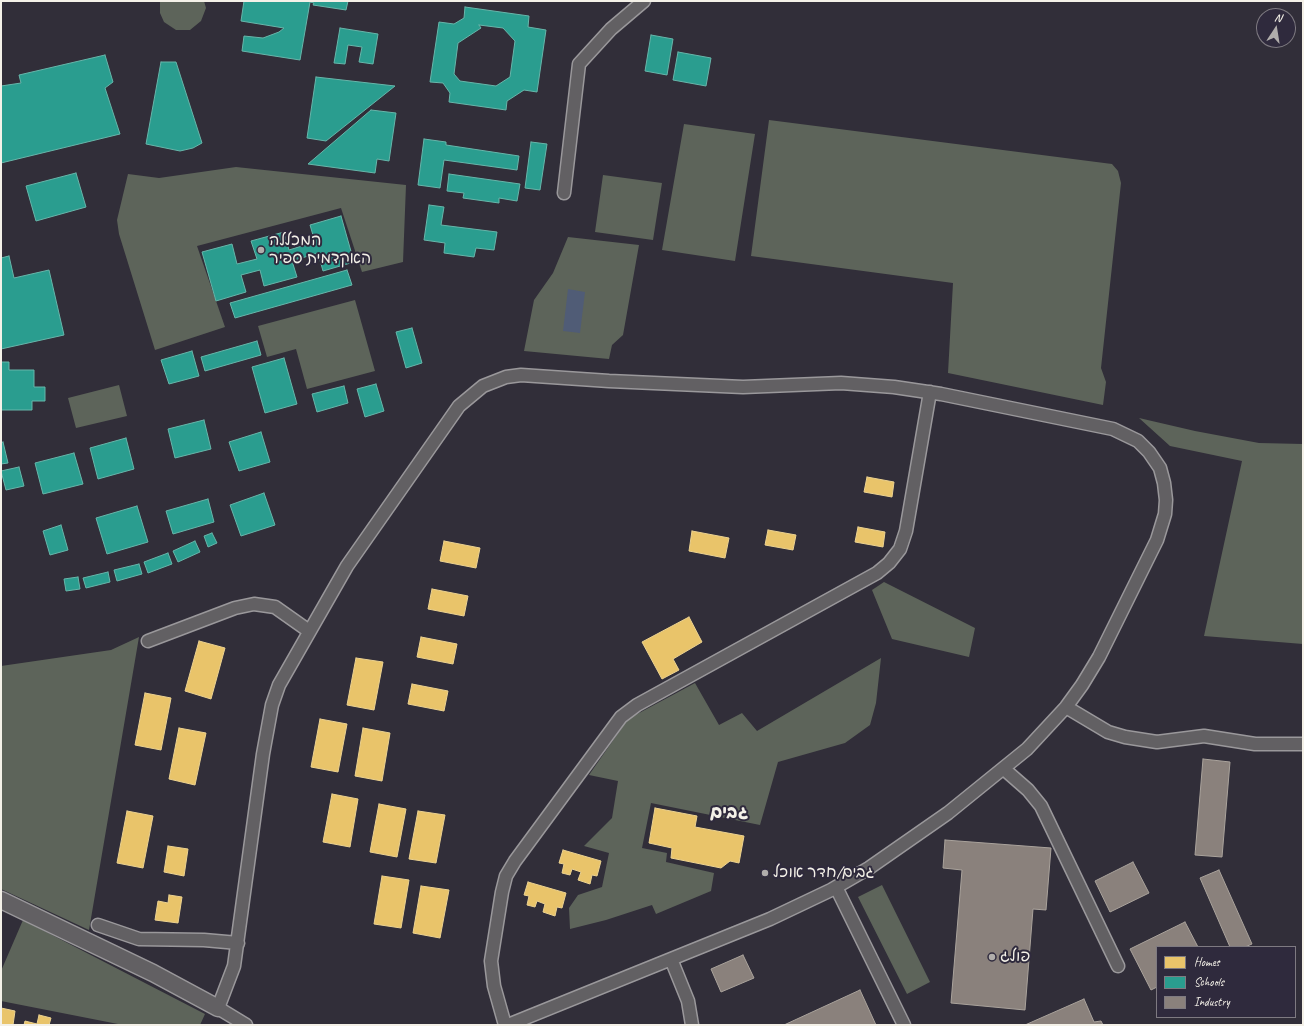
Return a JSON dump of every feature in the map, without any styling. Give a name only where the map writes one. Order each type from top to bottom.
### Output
[{"type":"main road","points":[[1,900],[153,973],[218,1008]]},
{"type":"street","points":[[564,193],[579,64],[611,29],[644,1]]},
{"type":"street","points":[[246,1025],[218,1008],[234,966],[263,754],[272,705],[279,685],[347,566],[459,406],[472,394],[494,381],[521,375],[609,381],[743,387],[841,384],[894,387],[930,392],[1114,429],[1138,441],[1149,452],[1160,468],[1166,500],[1165,514],[1156,540],[1099,657],[1066,707],[1042,734],[1004,769],[910,840],[836,887],[770,919],[507,1025],[494,986],[492,961],[502,892],[506,876],[515,861],[621,717],[637,705],[877,573],[889,563],[900,549],[906,531],[930,392]]},
{"type":"street","points":[[148,641],[235,608],[254,604],[275,607],[309,631]]},
{"type":"street","points":[[1066,707],[1108,732],[1125,737],[1157,742],[1204,736],[1255,744],[1303,744]]},
{"type":"street","points":[[1004,769],[1028,790],[1040,806],[1118,966]]},
{"type":"street","points":[[836,887],[904,1025]]},
{"type":"street","points":[[98,925],[139,939],[204,940],[238,943]]},
{"type":"street","points":[[670,959],[688,1001],[692,1025]]},
{"type":"shaded area","points":[[160,1],[204,1],[206,8],[201,21],[190,30],[176,30],[164,22],[160,13]]},
{"type":"shaded area","points":[[769,120],[1112,164],[1118,171],[1121,183],[1101,368],[1106,382],[1103,405],[948,373],[953,283],[751,256]]},
{"type":"shaded area","points":[[684,124],[755,134],[735,261],[662,250]]},
{"type":"shaded area","points":[[236,167],[406,185],[403,262],[362,272],[341,208],[197,246],[225,327],[155,350],[119,234],[117,220],[128,174],[159,178]]},
{"type":"shaded area","points":[[603,175],[662,183],[653,240],[595,232]]},
{"type":"shaded area","points":[[568,237],[639,245],[623,335],[612,345],[609,359],[524,351],[534,300],[553,273]]},
{"type":"shaded area","points":[[355,300],[375,371],[307,389],[296,349],[267,357],[258,326]]},
{"type":"shaded area","points":[[119,385],[127,416],[76,428],[68,398]]},
{"type":"shaded area","points":[[1139,418],[1195,431],[1259,443],[1303,444],[1303,644],[1204,636],[1242,461],[1170,446]]},
{"type":"shaded area","points":[[884,582],[975,628],[969,657],[892,639],[872,590]]},
{"type":"shaded area","points":[[139,637],[89,930],[1,889],[1,666],[111,650]]},
{"type":"shaded area","points":[[881,658],[876,703],[870,725],[845,743],[778,762],[760,825],[651,803],[642,848],[667,853],[666,862],[714,873],[711,891],[656,914],[652,905],[606,920],[570,929],[569,908],[578,895],[602,887],[609,853],[584,846],[612,818],[618,781],[589,775],[628,719],[695,683],[719,725],[742,713],[757,731]]},
{"type":"shaded area","points":[[882,885],[930,982],[907,994],[858,897]]},
{"type":"shaded area","points":[[23,920],[205,1014],[200,1025],[123,1025],[1,1001],[1,971]]},
{"type":"water","points":[[568,289],[585,292],[580,333],[563,331]]},
{"type":"building: Homes","points":[[867,477],[894,482],[892,497],[864,492]]},
{"type":"building: Homes","points":[[858,527],[885,532],[883,547],[855,542]]},
{"type":"building: Homes","points":[[768,530],[796,535],[793,550],[765,545]]},
{"type":"building: Homes","points":[[692,531],[729,538],[725,558],[689,551]]},
{"type":"building: Homes","points":[[444,541],[480,548],[476,568],[440,561]]},
{"type":"building: Homes","points":[[432,589],[468,596],[464,616],[428,609]]},
{"type":"building: Homes","points":[[689,617],[702,642],[673,659],[679,670],[662,679],[642,642]]},
{"type":"building: Homes","points":[[421,637],[457,644],[453,664],[417,657]]},
{"type":"building: Homes","points":[[199,641],[225,648],[211,699],[185,691]]},
{"type":"building: Homes","points":[[356,658],[383,662],[374,710],[347,705]]},
{"type":"building: Homes","points":[[412,684],[448,691],[444,711],[408,704]]},
{"type":"building: Homes","points":[[145,693],[171,698],[161,750],[135,745]]},
{"type":"building: Homes","points":[[320,719],[347,724],[338,772],[311,767]]},
{"type":"building: Homes","points":[[179,728],[206,733],[195,785],[169,779]]},
{"type":"building: Homes","points":[[363,728],[390,733],[382,781],[355,776]]},
{"type":"building: Homes","points":[[332,794],[358,799],[350,847],[323,842]]},
{"type":"building: Homes","points":[[379,804],[406,809],[397,857],[370,852]]},
{"type":"building: Homes","points":[[655,808],[697,816],[695,827],[744,836],[739,863],[730,861],[721,868],[671,858],[672,848],[649,843]]},
{"type":"building: Homes","points":[[127,811],[153,816],[143,868],[117,863]]},
{"type":"building: Homes","points":[[418,811],[445,815],[436,863],[409,859]]},
{"type":"building: Homes","points":[[168,846],[188,849],[184,876],[164,872]]},
{"type":"building: Homes","points":[[563,850],[601,861],[597,876],[592,875],[590,884],[578,880],[581,872],[572,869],[570,875],[562,873],[564,864],[559,863]]},
{"type":"building: Homes","points":[[382,876],[409,880],[401,928],[374,924]]},
{"type":"building: Homes","points":[[528,882],[566,893],[562,908],[557,907],[555,916],[543,912],[545,904],[537,901],[535,907],[527,905],[529,896],[524,895]]},
{"type":"building: Homes","points":[[421,886],[449,890],[440,938],[413,933]]},
{"type":"building: Homes","points":[[169,895],[182,897],[178,923],[155,920],[158,901],[168,903]]},
{"type":"building: Homes","points":[[1,1008],[15,1011],[13,1025],[1,1025]]},
{"type":"building: Homes","points":[[39,1015],[51,1018],[49,1025],[24,1025],[25,1021],[37,1024]]},
{"type":"building: Schools","points":[[244,1],[348,1],[346,10],[313,5],[314,3],[310,2],[300,60],[242,51],[244,36],[263,38],[279,32],[284,28],[241,21]]},
{"type":"building: Schools","points":[[465,7],[529,16],[528,27],[546,30],[537,92],[524,90],[507,101],[506,110],[449,102],[450,93],[443,83],[430,82],[439,22],[454,24],[464,18]],"holes":[[[479,25],[503,28],[515,41],[510,77],[496,86],[460,81],[454,74],[458,43],[481,28]]]},
{"type":"building: Schools","points":[[340,28],[378,34],[373,64],[359,62],[362,47],[348,45],[345,64],[334,63]]},
{"type":"building: Schools","points":[[651,35],[673,39],[667,75],[645,71]]},
{"type":"building: Schools","points":[[678,52],[711,58],[706,86],[673,80]]},
{"type":"building: Schools","points":[[105,55],[113,82],[105,88],[120,134],[1,163],[1,86],[21,83],[19,75]]},
{"type":"building: Schools","points":[[161,62],[176,62],[202,143],[193,148],[180,151],[146,144]]},
{"type":"building: Schools","points":[[316,77],[395,86],[326,141],[307,138]]},
{"type":"building: Schools","points":[[371,110],[396,113],[389,161],[377,159],[375,173],[308,164]]},
{"type":"building: Schools","points":[[424,139],[446,142],[446,145],[519,156],[517,170],[444,160],[440,188],[418,185]]},
{"type":"building: Schools","points":[[531,142],[547,144],[540,190],[525,188]]},
{"type":"building: Schools","points":[[76,173],[86,207],[36,221],[26,186]]},
{"type":"building: Schools","points":[[449,174],[520,184],[517,201],[499,198],[499,203],[463,198],[464,193],[447,191]]},
{"type":"building: Schools","points":[[429,205],[444,207],[441,225],[497,232],[494,250],[476,248],[474,257],[444,253],[445,243],[424,240]]},
{"type":"building: Schools","points":[[341,216],[354,262],[323,271],[318,253],[292,261],[297,277],[264,286],[260,270],[241,275],[246,292],[216,301],[202,252],[232,244],[237,264],[257,259],[251,241],[284,232],[289,250],[315,242],[310,225]]},
{"type":"building: Schools","points":[[9,256],[14,278],[49,270],[64,335],[1,349],[1,258]]},
{"type":"building: Schools","points":[[347,270],[352,285],[235,318],[230,303]]},
{"type":"building: Schools","points":[[412,328],[422,363],[406,368],[396,332]]},
{"type":"building: Schools","points":[[257,341],[261,355],[205,371],[201,357]]},
{"type":"building: Schools","points":[[192,351],[199,376],[169,384],[161,360]]},
{"type":"building: Schools","points":[[284,358],[297,404],[265,413],[252,367]]},
{"type":"building: Schools","points":[[1,362],[9,362],[9,370],[34,370],[34,387],[45,387],[45,401],[32,401],[32,410],[1,410]]},
{"type":"building: Schools","points":[[376,384],[384,411],[365,417],[357,389]]},
{"type":"building: Schools","points":[[344,386],[348,403],[317,412],[312,394]]},
{"type":"building: Schools","points":[[204,420],[211,449],[175,458],[168,429]]},
{"type":"building: Schools","points":[[261,432],[270,462],[239,471],[229,442]]},
{"type":"building: Schools","points":[[126,438],[134,469],[98,479],[90,448]]},
{"type":"building: Schools","points":[[3,442],[8,463],[1,464],[1,443]]},
{"type":"building: Schools","points":[[74,453],[83,484],[43,494],[35,463]]},
{"type":"building: Schools","points":[[19,467],[24,486],[6,490],[1,471]]},
{"type":"building: Schools","points":[[264,493],[275,525],[241,536],[230,505]]},
{"type":"building: Schools","points":[[208,499],[214,522],[173,534],[166,511]]},
{"type":"building: Schools","points":[[137,506],[148,542],[107,554],[96,518]]},
{"type":"building: Schools","points":[[61,525],[68,550],[50,555],[43,531]]},
{"type":"building: Schools","points":[[212,533],[217,543],[208,547],[204,536]]},
{"type":"building: Schools","points":[[195,541],[200,552],[178,562],[173,551]]},
{"type":"building: Schools","points":[[168,553],[172,564],[148,573],[144,562]]},
{"type":"building: Schools","points":[[139,564],[142,574],[117,581],[114,570]]},
{"type":"building: Schools","points":[[108,572],[110,582],[86,588],[83,578]]},
{"type":"building: Schools","points":[[78,577],[80,589],[66,591],[64,579]]},
{"type":"building: Industry","points":[[1203,759],[1230,762],[1222,857],[1195,855]]},
{"type":"building: Industry","name":"פולג","points":[[945,840],[1051,848],[1046,910],[1033,909],[1025,1010],[951,1003],[962,870],[943,868]]},
{"type":"building: Industry","points":[[1133,862],[1149,893],[1110,912],[1095,881]]},
{"type":"building: Industry","points":[[1219,870],[1252,944],[1247,946],[1230,946],[1200,878]]},
{"type":"building: Industry","points":[[1185,922],[1197,946],[1156,946],[1156,988],[1151,990],[1130,949]]},
{"type":"building: Industry","points":[[743,955],[754,978],[721,992],[711,969]]},
{"type":"building: Industry","points":[[860,990],[876,1025],[784,1025]]},
{"type":"building: Industry","points":[[1084,999],[1094,1022],[1101,1021],[1103,1025],[1025,1025]]},
{"type":"place","name":"המכללה האקדמית ספיר","points":[[261,250]]},
{"type":"place","name":"גבים/חדר אוכל","points":[[765,873]]},
{"type":"place","name":"פולג","points":[[992,957]]},
{"type":"district","name":"גבים","points":[[729,813]]}]
